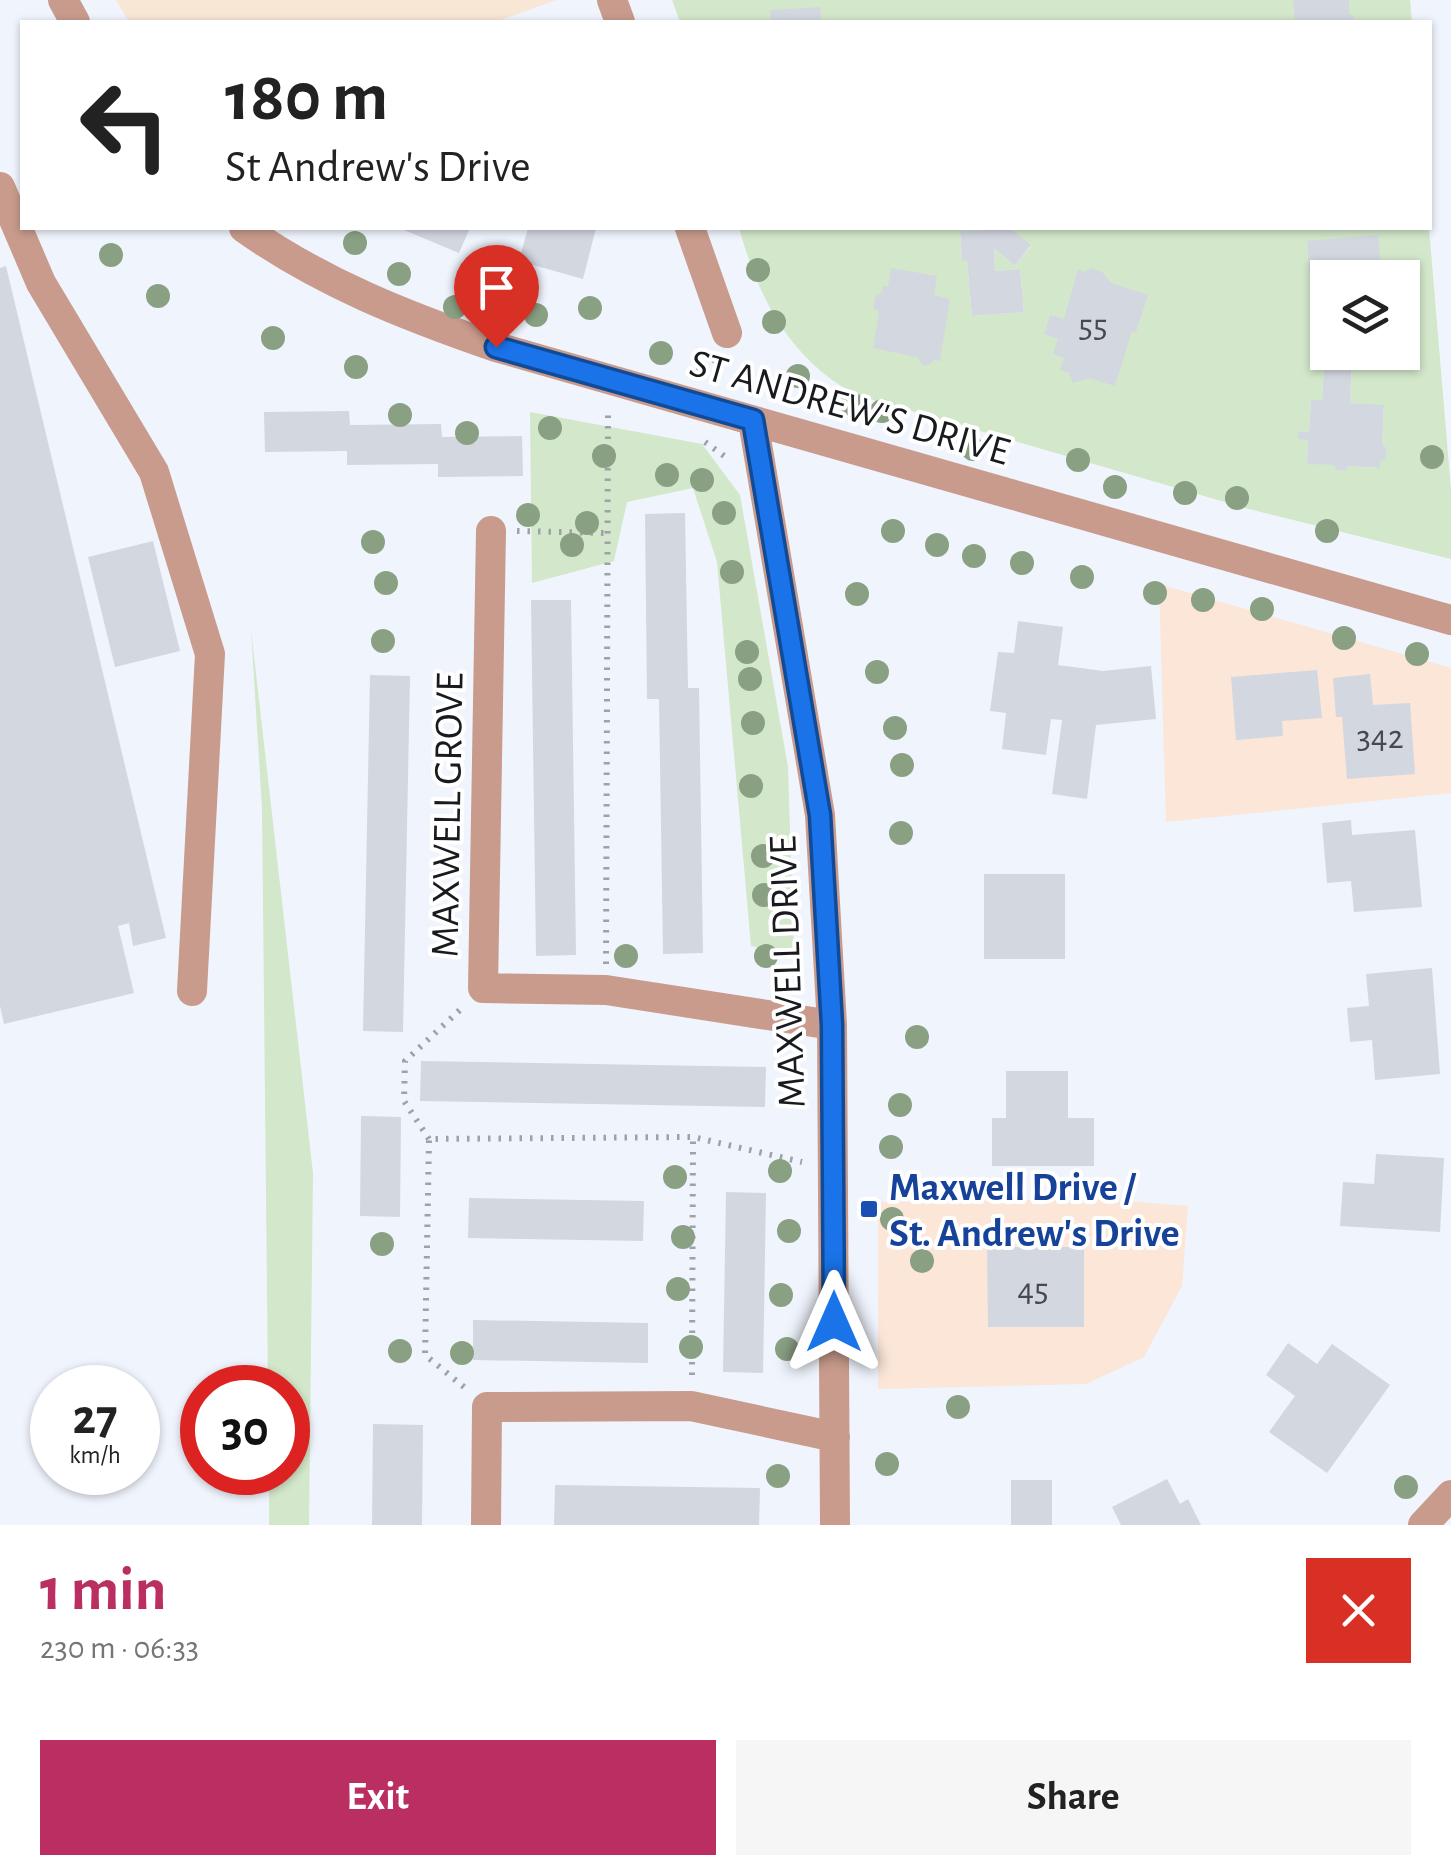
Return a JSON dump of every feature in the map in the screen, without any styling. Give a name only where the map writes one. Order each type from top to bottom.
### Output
[{"type":"street","points":[[0,187],[41,283],[154,472],[210,654],[192,991]]},
{"type":"street","name":"ST ANDREW'S DRIVE","points":[[247,230],[338,286],[408,317],[496,347],[1451,620]]},
{"type":"street","points":[[691,230],[727,333]]},
{"type":"street","name":"MAXWELL DRIVE","points":[[753,420],[820,815],[832,1025],[835,1525]]},
{"type":"street","name":"MAXWELL GROVE","points":[[491,531],[483,988],[606,990],[832,1025]]},
{"type":"street","points":[[486,1525],[487,1407],[691,1406],[834,1437]]},
{"type":"street","points":[[1423,1525],[1451,1495]]},
{"type":"path","points":[[606,990],[608,378]]},
{"type":"path","points":[[491,531],[606,533]]},
{"type":"path","points":[[483,988],[405,1061],[404,1100],[428,1139],[425,1355],[487,1407]]},
{"type":"path","points":[[428,1139],[693,1137],[832,1168]]},
{"type":"path","points":[[691,1406],[693,1137]]},
{"type":"shaded area","points":[[116,0],[556,0],[501,20],[128,20]]},
{"type":"shaded area","points":[[1159,584],[1451,668],[1451,793],[1166,822]]},
{"type":"shaded area","points":[[1099,1199],[1188,1206],[1182,1286],[1144,1357],[1086,1384],[878,1389],[878,1202]]},
{"type":"green space","points":[[672,0],[1410,0],[1412,20],[679,20]]},
{"type":"green space","points":[[740,230],[990,230],[960,233],[972,316],[1024,312],[1020,269],[995,271],[994,248],[1015,266],[1031,246],[1012,230],[1429,230],[1451,490],[1451,559],[1249,509],[856,395],[812,363],[767,302]]},
{"type":"green space","points":[[530,412],[702,444],[740,495],[788,767],[794,955],[751,946],[717,562],[693,488],[627,502],[614,561],[532,583]]},
{"type":"green space","points":[[251,630],[313,1173],[310,1437],[310,1365],[268,1365],[262,808]]},
{"type":"green space","points":[[269,1495],[309,1495],[309,1525],[269,1525]]},
{"type":"building","points":[[1293,0],[1349,0],[1349,14],[1354,16],[1354,20],[1295,20]]},
{"type":"building","points":[[820,7],[821,20],[771,20],[770,10]]},
{"type":"building","points":[[404,230],[469,230],[459,253]]},
{"type":"building","points":[[527,230],[595,230],[583,279],[519,261]]},
{"type":"building","points":[[1012,230],[1031,245],[1015,266],[994,248],[995,271],[1020,269],[1024,312],[972,316],[960,232]]},
{"type":"building","points":[[1378,235],[1380,260],[1310,260],[1310,275],[1307,241]]},
{"type":"building","points":[[6,266],[166,938],[133,946],[129,923],[118,926],[134,993],[4,1024],[0,1006],[0,268]]},
{"type":"building","points":[[891,268],[937,276],[934,295],[950,299],[940,361],[923,366],[917,357],[873,348],[879,312],[873,308],[876,295],[883,286],[888,287]]},
{"type":"building","points":[[1091,268],[1102,272],[1111,283],[1148,295],[1115,386],[1090,378],[1073,383],[1069,373],[1060,370],[1064,358],[1053,354],[1058,339],[1044,334],[1050,315],[1064,319],[1078,269],[1085,272]]},
{"type":"building","points":[[1324,370],[1352,370],[1350,403],[1384,405],[1382,444],[1387,448],[1380,468],[1349,466],[1345,471],[1336,470],[1333,465],[1307,464],[1308,440],[1298,439],[1299,431],[1309,432],[1311,400],[1322,400]]},
{"type":"building","points":[[349,411],[350,425],[441,424],[442,437],[522,436],[523,476],[438,477],[438,464],[347,465],[347,451],[265,452],[264,412]]},
{"type":"building","points":[[685,513],[688,688],[699,688],[703,953],[663,954],[659,699],[647,699],[645,514]]},
{"type":"building","points":[[153,541],[180,651],[115,667],[88,557]]},
{"type":"building","points":[[531,600],[571,600],[576,955],[536,956]]},
{"type":"building","points":[[1018,621],[1063,627],[1058,665],[1103,671],[1151,666],[1156,719],[1096,725],[1087,799],[1052,794],[1062,720],[1051,719],[1046,755],[1002,749],[1006,713],[990,711],[998,652],[1014,653]]},
{"type":"building","points":[[1317,670],[1322,718],[1282,721],[1283,736],[1236,740],[1231,677]]},
{"type":"building","points":[[1370,674],[1373,705],[1410,703],[1415,774],[1347,779],[1342,717],[1336,717],[1333,678]]},
{"type":"building","points":[[370,675],[410,676],[403,1032],[363,1031]]},
{"type":"building","points":[[1351,820],[1352,835],[1415,830],[1422,907],[1354,912],[1351,881],[1327,883],[1322,823]]},
{"type":"building","points":[[984,874],[1065,874],[1065,959],[984,959]]},
{"type":"building","points":[[1432,968],[1440,1074],[1375,1080],[1372,1040],[1350,1042],[1347,1008],[1369,1006],[1366,974]]},
{"type":"building","points":[[421,1061],[766,1067],[765,1107],[420,1101]]},
{"type":"building","points":[[1006,1071],[1068,1071],[1068,1118],[1094,1118],[1094,1166],[992,1166],[992,1118],[1006,1118]]},
{"type":"building","points":[[361,1116],[401,1117],[400,1217],[360,1216]]},
{"type":"building","points":[[1376,1154],[1444,1158],[1440,1232],[1340,1226],[1343,1182],[1374,1184]]},
{"type":"building","points":[[726,1192],[766,1193],[763,1373],[723,1372]]},
{"type":"building","points":[[469,1198],[644,1201],[643,1241],[468,1238]]},
{"type":"building","points":[[987,1247],[1084,1247],[1084,1327],[988,1327]]},
{"type":"building","points":[[473,1320],[648,1323],[648,1363],[473,1360]]},
{"type":"building","points":[[1288,1343],[1317,1364],[1332,1344],[1390,1385],[1327,1473],[1269,1432],[1295,1396],[1266,1375]]},
{"type":"building","points":[[373,1424],[423,1425],[422,1525],[372,1525]]},
{"type":"building","points":[[1167,1479],[1180,1504],[1188,1499],[1201,1525],[1121,1525],[1112,1507]]},
{"type":"building","points":[[1011,1480],[1052,1480],[1052,1525],[1011,1525]]},
{"type":"building","points":[[555,1485],[760,1488],[759,1525],[554,1525]]},
{"type":"place","name":"Maxwell Drive / St. Andrew's Drive","points":[[869,1209]]},
{"type":"route","points":[[496,347],[753,420],[820,815],[832,1025],[834,1322]]}]
